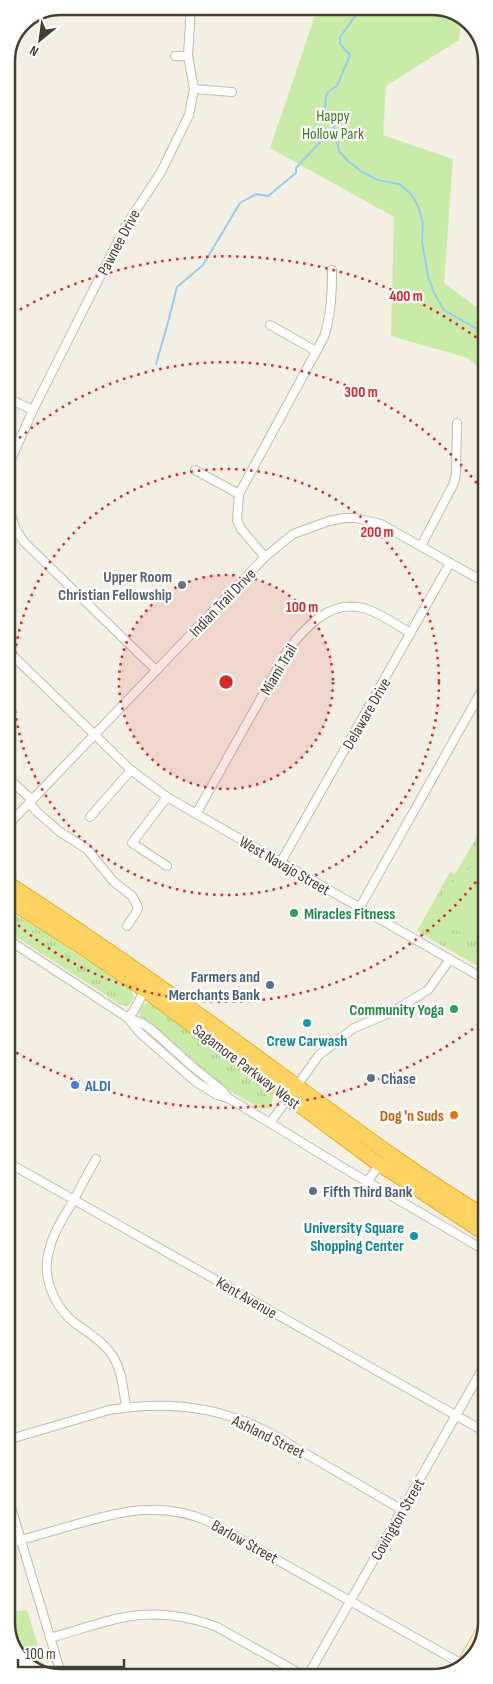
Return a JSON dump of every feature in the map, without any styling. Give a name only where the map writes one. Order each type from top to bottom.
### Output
[{"type":"highway","name":"Sagamore Parkway West","points":[[15,888],[80,930],[292,1092],[380,1164],[478,1229]]},
{"type":"highway","name":"Sagamore Parkway West","points":[[15,904],[76,943],[292,1092],[478,1212]]},
{"type":"street","name":"Pawnee Drive","points":[[15,450],[32,410],[125,227],[169,156],[190,115],[194,89],[188,56],[190,15]]},
{"type":"street","points":[[175,56],[188,56]]},
{"type":"street","points":[[194,89],[232,92]]},
{"type":"street","points":[[265,557],[241,528],[237,520],[239,494],[324,337],[330,319],[332,270]]},
{"type":"street","points":[[270,325],[316,351]]},
{"type":"street","points":[[15,402],[32,410]]},
{"type":"street","points":[[421,546],[454,483],[457,423]]},
{"type":"street","points":[[195,470],[239,494]]},
{"type":"street","name":"Indian Trail Drive","points":[[15,818],[265,557],[293,534],[316,524],[344,518],[355,518],[381,524],[478,579]]},
{"type":"street","points":[[15,527],[24,542],[156,670]]},
{"type":"street","name":"Delaware Drive","points":[[281,862],[450,563]]},
{"type":"street","name":"Miami Trail","points":[[196,814],[289,648],[318,617],[339,607],[352,606],[364,608],[411,633]]},
{"type":"street","name":"West Navajo Street","points":[[15,658],[131,770],[167,797],[478,975]]},
{"type":"street","points":[[360,907],[478,697]]},
{"type":"street","points":[[90,818],[131,770]]},
{"type":"street","points":[[15,785],[31,801],[36,811],[60,832],[87,849],[113,881],[132,896],[138,906],[137,911],[126,926]]},
{"type":"street","points":[[167,797],[132,843],[167,866]]},
{"type":"street","points":[[15,944],[128,1018],[142,1023],[152,1030],[223,1091],[228,1098],[478,1246]]},
{"type":"street","points":[[270,1123],[319,1055],[354,1028],[392,1012],[428,990],[450,959]]},
{"type":"street","points":[[128,1018],[144,990]]},
{"type":"street","points":[[96,1159],[55,1233],[48,1251],[46,1271],[54,1296],[66,1314],[100,1340],[110,1353],[122,1377],[126,1407]]},
{"type":"street","points":[[368,1182],[380,1164]]},
{"type":"street","name":"Kent Avenue","points":[[15,1166],[478,1428]]},
{"type":"street","name":"Covington Street","points":[[312,1669],[478,1376]]},
{"type":"street","name":"Ashland Street","points":[[15,1438],[109,1410],[126,1407],[168,1406],[192,1408],[238,1419],[271,1434],[402,1510]]},
{"type":"street","name":"Barlow Street","points":[[15,1542],[112,1514],[133,1510],[180,1512],[208,1520],[456,1662]]},
{"type":"street","points":[[15,1520],[60,1669]]},
{"type":"street","points":[[50,1638],[126,1617],[174,1616],[217,1627],[293,1669]]},
{"type":"green space","name":"Happy Hollow Park","points":[[315,15],[435,15],[461,25],[459,40],[386,86],[383,135],[453,159],[444,283],[478,308],[478,367],[468,358],[391,336],[394,217],[270,148]]},
{"type":"green space","points":[[478,835],[478,966],[417,931],[450,872],[455,874]]},
{"type":"green space","points":[[478,864],[478,941],[431,918],[452,883],[466,870]]},
{"type":"green space","points":[[15,915],[46,933],[131,990],[134,997],[131,1003],[127,1006],[121,1005],[15,936]]},
{"type":"green space","points":[[146,1003],[151,1004],[271,1094],[273,1098],[271,1106],[267,1109],[261,1109],[218,1084],[143,1020],[140,1011]]},
{"type":"green space","points":[[27,1610],[43,1665],[31,1658],[21,1646],[16,1632],[15,1611]]},
{"type":"waterway","points":[[356,15],[340,37],[340,44],[350,55],[337,86],[329,91],[326,96],[325,109],[334,124],[339,151],[362,172],[378,180],[399,184],[411,194],[418,206],[423,223],[422,242],[428,276],[434,293],[444,310],[478,329]]},
{"type":"waterway","points":[[156,364],[177,287],[203,265],[240,203],[256,194],[268,196],[296,173],[296,168],[322,140],[334,133]]},
{"type":"place","name":"Upper Room Christian Fellowship","points":[[182,585]]},
{"type":"place","name":"Miracles Fitness","points":[[294,913]]},
{"type":"place","name":"Farmers and Merchants Bank","points":[[270,985]]},
{"type":"place","name":"Community Yoga","points":[[454,1009]]},
{"type":"place","name":"Crew Carwash","points":[[307,1023]]},
{"type":"place","name":"Chase","points":[[371,1078]]},
{"type":"place","name":"ALDI","points":[[75,1085]]},
{"type":"place","name":"Dog 'n Suds","points":[[454,1115]]},
{"type":"place","name":"Fifth Third Bank","points":[[313,1191]]},
{"type":"place","name":"University Square Shopping Center","points":[[414,1236]]}]
